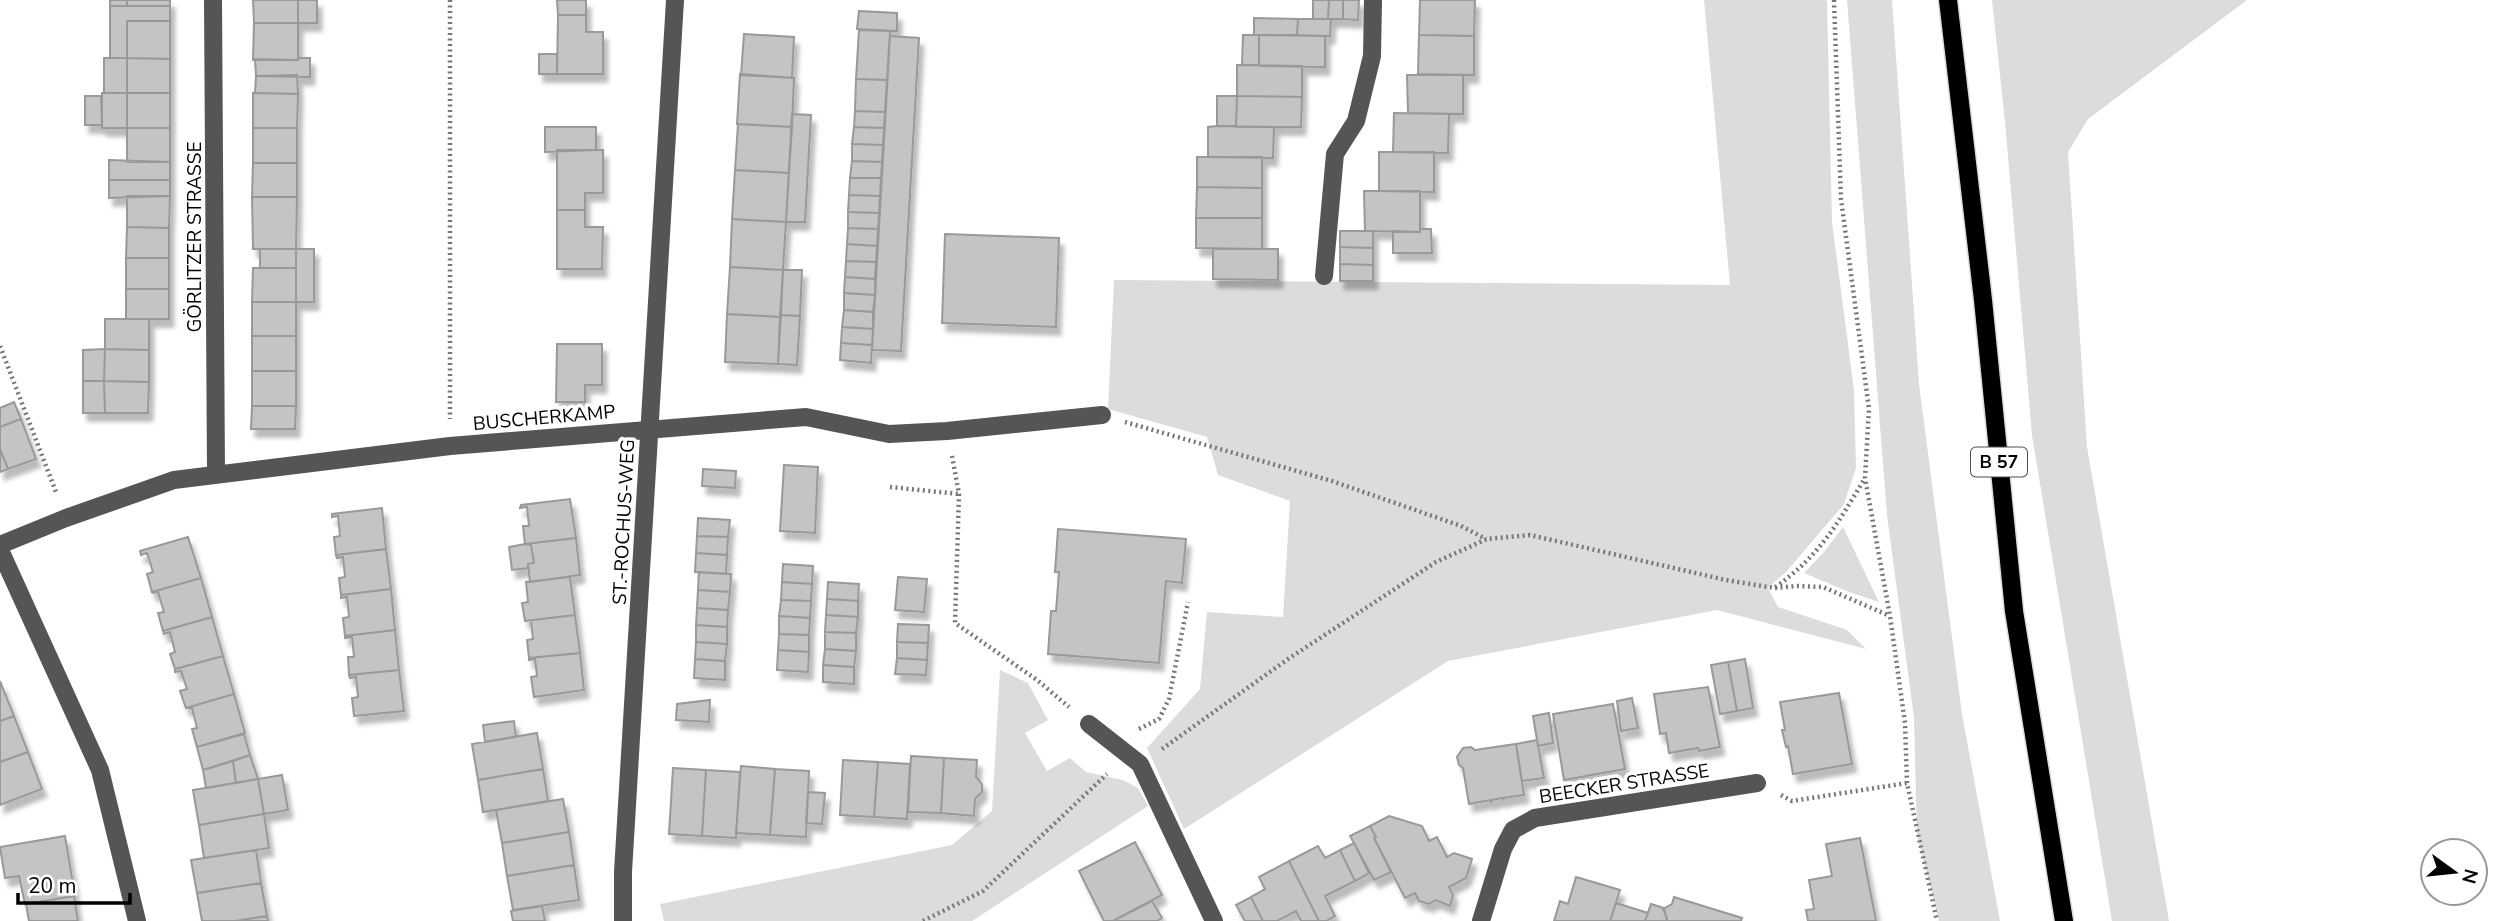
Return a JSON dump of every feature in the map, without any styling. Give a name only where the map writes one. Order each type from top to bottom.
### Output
[{"type":"main road","name":"B 57","points":[[1948,0],[1983,300],[2014,611],[2064,921]]},
{"type":"street","name":"GÖRLITZER STRASSE","points":[[214,0],[216,474]]},
{"type":"street","name":"ST.-ROCHUS-WEG","points":[[623,921],[624,858],[675,0]]},
{"type":"street","points":[[1324,276],[1335,154],[1356,121],[1372,56],[1373,0]]},
{"type":"street","name":"BUSCHERKAMP","points":[[137,921],[100,770],[0,547],[66,518],[174,481],[216,474],[450,446],[806,417],[889,434],[947,431],[1102,415]]},
{"type":"street","points":[[1089,724],[1140,764],[1214,921]]},
{"type":"street","name":"BEECKER STRASSE","points":[[1481,921],[1503,849],[1514,830],[1535,818],[1757,783]]},
{"type":"path","points":[[450,0],[450,446]]},
{"type":"path","points":[[1834,0],[1842,199],[1869,409],[1865,478],[1891,616],[1905,723],[1907,783],[1937,921]]},
{"type":"path","points":[[0,346],[66,518]]},
{"type":"path","points":[[1102,415],[1332,481],[1461,526],[1487,539]]},
{"type":"path","points":[[947,431],[959,494],[955,623],[1037,680],[1089,724],[1131,734],[1159,719],[1169,699],[1188,602]]},
{"type":"path","points":[[1774,588],[1799,571],[1830,534],[1865,478]]},
{"type":"path","points":[[890,487],[959,494]]},
{"type":"path","points":[[923,921],[983,891],[1107,774],[1140,764],[1288,659],[1425,569],[1487,539],[1530,535],[1726,580],[1774,588],[1823,587],[1891,616]]},
{"type":"path","points":[[1757,783],[1792,801],[1907,783]]},
{"type":"shaded area","points":[[1704,0],[1827,0],[1832,222],[1854,390],[1856,468],[1844,504],[1787,571],[1768,588],[1778,607],[1847,630],[1866,649],[1717,610],[1448,661],[1184,829],[1147,748],[1200,689],[1207,612],[1283,617],[1290,501],[1218,475],[1207,437],[1108,409],[1114,280],[1730,285]]},
{"type":"shaded area","points":[[1847,0],[1892,0],[1919,384],[1962,714],[2000,921],[1939,921],[1917,835],[1914,718],[1887,515]]},
{"type":"shaded area","points":[[1992,0],[2247,0],[2088,119],[2068,152],[2087,447],[2169,921],[2112,921],[2032,435]]},
{"type":"shaded area","points":[[1843,527],[1879,602],[1804,573]]},
{"type":"shaded area","points":[[1000,670],[1028,683],[1048,720],[1025,733],[1047,771],[1070,758],[1086,772],[1123,780],[1138,788],[1148,806],[972,921],[664,921],[660,904],[952,845],[992,811]]},
{"type":"building","points":[[110,0],[127,0],[127,6],[110,6]]},
{"type":"building","points":[[127,0],[170,0],[170,6],[127,6]]},
{"type":"building","points":[[253,0],[298,0],[298,23],[254,23]]},
{"type":"building","points":[[298,0],[317,0],[317,23],[298,23]]},
{"type":"building","points":[[557,0],[586,0],[586,15],[558,15]]},
{"type":"building","points":[[1313,0],[1329,0],[1328,19],[1313,19]]},
{"type":"building","points":[[1329,0],[1343,0],[1343,19],[1328,19]]},
{"type":"building","points":[[1343,0],[1359,0],[1358,20],[1343,19]]},
{"type":"building","points":[[1420,0],[1475,0],[1474,36],[1419,35]]},
{"type":"building","points":[[110,6],[170,6],[170,21],[127,21],[127,58],[110,58]]},
{"type":"building","points":[[859,11],[897,13],[897,31],[857,29]]},
{"type":"building","points":[[558,15],[586,15],[586,32],[603,32],[603,74],[557,74]]},
{"type":"building","points":[[1254,18],[1298,19],[1297,35],[1254,35]]},
{"type":"building","points":[[1298,19],[1331,19],[1330,36],[1297,35]]},
{"type":"building","points":[[127,21],[170,21],[170,59],[127,58]]},
{"type":"building","points":[[254,23],[298,23],[298,60],[253,60]]},
{"type":"building","points":[[859,30],[890,31],[887,80],[856,79]]},
{"type":"building","points":[[744,34],[794,37],[792,78],[741,75]]},
{"type":"building","points":[[1243,35],[1259,35],[1259,65],[1242,65]]},
{"type":"building","points":[[1259,35],[1325,36],[1325,67],[1259,66]]},
{"type":"building","points":[[1419,35],[1474,36],[1474,75],[1418,74]]},
{"type":"building","points":[[890,36],[919,38],[901,351],[872,350]]},
{"type":"building","points":[[539,54],[557,54],[557,74],[539,74]]},
{"type":"building","points":[[104,58],[127,58],[127,93],[104,93]]},
{"type":"building","points":[[127,58],[170,59],[170,93],[127,93]]},
{"type":"building","points":[[310,58],[310,77],[256,76],[255,59]]},
{"type":"building","points":[[1237,65],[1302,66],[1302,97],[1237,96]]},
{"type":"building","points":[[740,74],[794,78],[792,127],[737,124]]},
{"type":"building","points":[[297,75],[298,94],[255,93],[256,76]]},
{"type":"building","points":[[1407,75],[1463,75],[1463,114],[1408,113]]},
{"type":"building","points":[[856,79],[887,80],[885,112],[855,111]]},
{"type":"building","points":[[102,93],[127,93],[127,128],[102,128]]},
{"type":"building","points":[[127,93],[170,93],[170,128],[127,128]]},
{"type":"building","points":[[253,93],[298,94],[297,128],[253,128]]},
{"type":"building","points":[[85,96],[101,96],[102,125],[85,125]]},
{"type":"building","points":[[1217,96],[1237,96],[1236,126],[1217,126]]},
{"type":"building","points":[[1237,96],[1302,97],[1301,127],[1236,127]]},
{"type":"building","points":[[855,111],[885,112],[884,128],[854,127]]},
{"type":"building","points":[[1394,113],[1449,114],[1448,153],[1393,152]]},
{"type":"building","points":[[792,114],[811,115],[805,222],[786,222]]},
{"type":"building","points":[[738,124],[792,127],[789,173],[735,170]]},
{"type":"building","points":[[545,127],[596,127],[596,150],[545,152]]},
{"type":"building","points":[[854,127],[884,128],[883,145],[852,144]]},
{"type":"building","points":[[1208,127],[1274,127],[1273,158],[1208,157]]},
{"type":"building","points":[[127,128],[170,128],[170,162],[127,162]]},
{"type":"building","points":[[253,128],[297,128],[297,163],[253,163]]},
{"type":"building","points":[[852,144],[883,145],[882,162],[852,161]]},
{"type":"building","points":[[557,150],[603,150],[603,193],[585,193],[585,210],[557,210]]},
{"type":"building","points":[[1379,152],[1434,152],[1434,192],[1379,191]]},
{"type":"building","points":[[1197,157],[1262,157],[1262,188],[1197,187]]},
{"type":"building","points":[[109,160],[170,162],[170,180],[109,180]]},
{"type":"building","points":[[852,161],[882,162],[881,178],[850,178]]},
{"type":"building","points":[[253,163],[297,163],[297,197],[252,197]]},
{"type":"building","points":[[735,170],[789,173],[786,222],[732,219]]},
{"type":"building","points":[[850,178],[881,178],[880,196],[849,195]]},
{"type":"building","points":[[109,180],[170,180],[170,196],[109,198]]},
{"type":"building","points":[[1197,187],[1262,188],[1262,218],[1196,218]]},
{"type":"building","points":[[1364,191],[1420,191],[1420,232],[1365,231]]},
{"type":"building","points":[[849,195],[880,196],[879,213],[848,212]]},
{"type":"building","points":[[127,196],[170,196],[169,228],[127,227]]},
{"type":"building","points":[[252,197],[297,197],[296,249],[253,249]]},
{"type":"building","points":[[557,210],[585,210],[585,227],[603,227],[602,269],[557,269]]},
{"type":"building","points":[[848,212],[879,213],[878,229],[848,228]]},
{"type":"building","points":[[1196,218],[1262,218],[1262,249],[1196,248]]},
{"type":"building","points":[[732,219],[786,222],[783,270],[730,267]]},
{"type":"building","points":[[127,227],[169,228],[169,258],[126,258]]},
{"type":"building","points":[[848,228],[878,229],[877,246],[847,244]]},
{"type":"building","points":[[1420,229],[1431,229],[1432,253],[1393,253],[1393,231],[1420,232]]},
{"type":"building","points":[[1340,231],[1373,231],[1373,248],[1340,247]]},
{"type":"building","points":[[945,234],[1059,238],[1056,327],[942,323]]},
{"type":"building","points":[[847,244],[877,246],[876,262],[846,261]]},
{"type":"building","points":[[1340,247],[1373,248],[1373,265],[1340,264]]},
{"type":"building","points":[[260,249],[296,249],[296,268],[260,268]]},
{"type":"building","points":[[296,249],[314,249],[314,302],[296,302]]},
{"type":"building","points":[[1213,249],[1278,249],[1278,280],[1213,279]]},
{"type":"building","points":[[126,258],[169,258],[169,289],[126,289]]},
{"type":"building","points":[[846,261],[876,262],[875,279],[845,277]]},
{"type":"building","points":[[1340,264],[1373,265],[1373,281],[1340,281]]},
{"type":"building","points":[[730,267],[783,270],[780,317],[727,314]]},
{"type":"building","points":[[253,268],[296,268],[296,302],[252,302]]},
{"type":"building","points":[[783,270],[802,270],[800,316],[781,315]]},
{"type":"building","points":[[845,277],[875,279],[875,295],[844,293]]},
{"type":"building","points":[[126,289],[169,289],[169,319],[126,319]]},
{"type":"building","points":[[844,293],[875,295],[873,312],[844,310]]},
{"type":"building","points":[[252,302],[296,302],[296,336],[252,336]]},
{"type":"building","points":[[844,310],[873,312],[873,329],[842,327]]},
{"type":"building","points":[[727,314],[780,317],[778,364],[725,362]]},
{"type":"building","points":[[781,315],[800,316],[797,365],[778,364]]},
{"type":"building","points":[[105,319],[149,319],[149,350],[105,349]]},
{"type":"building","points":[[842,327],[873,329],[872,345],[841,343]]},
{"type":"building","points":[[252,336],[296,336],[296,371],[252,371]]},
{"type":"building","points":[[841,343],[872,345],[871,363],[840,360]]},
{"type":"building","points":[[557,344],[602,344],[602,385],[585,385],[585,402],[556,402]]},
{"type":"building","points":[[105,349],[149,350],[149,382],[104,381]]},
{"type":"building","points":[[105,349],[104,381],[83,381],[83,350]]},
{"type":"building","points":[[252,371],[296,371],[296,406],[252,406]]},
{"type":"building","points":[[83,381],[104,381],[105,413],[83,413]]},
{"type":"building","points":[[104,381],[149,382],[148,413],[105,413]]},
{"type":"building","points":[[14,402],[21,419],[0,427],[0,408]]},
{"type":"building","points":[[252,406],[296,406],[295,429],[251,429]]},
{"type":"building","points":[[21,419],[36,459],[8,469],[0,449],[0,427]]},
{"type":"building","points":[[0,449],[8,469],[0,472]]},
{"type":"building","points":[[784,465],[818,467],[815,533],[780,531]]},
{"type":"building","points":[[703,469],[736,471],[735,488],[702,486]]},
{"type":"building","points":[[570,499],[576,538],[525,544],[523,526],[529,526],[527,507],[520,508],[521,505]]},
{"type":"building","points":[[382,508],[386,549],[336,555],[334,537],[340,536],[338,516],[332,517],[332,514]]},
{"type":"building","points":[[698,518],[730,520],[728,537],[697,536]]},
{"type":"building","points":[[1058,529],[1186,539],[1182,583],[1166,581],[1159,663],[1048,654],[1051,611],[1056,611]]},
{"type":"building","points":[[697,536],[728,537],[727,555],[696,553]]},
{"type":"building","points":[[188,537],[201,578],[152,592],[147,574],[153,572],[147,553],[141,555],[140,551]]},
{"type":"building","points":[[576,538],[580,575],[530,582],[528,564],[534,563],[531,545],[525,544]]},
{"type":"building","points":[[531,545],[534,563],[528,564],[528,568],[512,570],[509,547]]},
{"type":"building","points":[[386,549],[391,589],[341,595],[339,578],[345,577],[343,557],[337,558],[336,555]]},
{"type":"building","points":[[696,553],[727,555],[726,574],[695,572]]},
{"type":"building","points":[[783,564],[813,566],[812,584],[782,582]]},
{"type":"building","points":[[699,572],[731,574],[730,592],[698,590]]},
{"type":"building","points":[[570,577],[575,615],[525,621],[522,603],[528,602],[526,582]]},
{"type":"building","points":[[898,577],[927,579],[924,612],[895,610]]},
{"type":"building","points":[[201,578],[212,617],[163,631],[158,613],[164,612],[158,592],[152,592]]},
{"type":"building","points":[[782,582],[812,584],[811,601],[781,600]]},
{"type":"building","points":[[828,582],[859,584],[858,601],[827,599]]},
{"type":"building","points":[[391,589],[395,630],[345,636],[343,618],[349,617],[347,597],[341,598],[341,595]]},
{"type":"building","points":[[698,590],[730,592],[728,610],[697,608]]},
{"type":"building","points":[[827,599],[858,601],[858,617],[826,615]]},
{"type":"building","points":[[781,600],[811,601],[810,618],[779,616]]},
{"type":"building","points":[[697,608],[728,610],[727,627],[696,625]]},
{"type":"building","points":[[575,615],[580,653],[529,658],[527,640],[533,639],[531,621],[525,621]]},
{"type":"building","points":[[826,615],[858,617],[856,633],[825,632]]},
{"type":"building","points":[[779,616],[810,618],[809,635],[779,634]]},
{"type":"building","points":[[212,617],[223,656],[175,669],[170,654],[175,652],[170,632],[164,634],[163,631]]},
{"type":"building","points":[[898,624],[929,625],[928,643],[897,642]]},
{"type":"building","points":[[696,625],[727,627],[727,644],[696,642]]},
{"type":"building","points":[[395,630],[399,670],[349,675],[348,657],[354,657],[352,637],[345,636]]},
{"type":"building","points":[[825,632],[856,633],[856,651],[825,649]]},
{"type":"building","points":[[779,634],[809,635],[809,652],[778,650]]},
{"type":"building","points":[[696,642],[727,644],[725,661],[695,659]]},
{"type":"building","points":[[897,642],[928,643],[927,660],[897,658]]},
{"type":"building","points":[[825,649],[856,651],[854,667],[823,665]]},
{"type":"building","points":[[778,650],[809,652],[808,672],[777,670]]},
{"type":"building","points":[[580,653],[584,690],[534,697],[531,677],[537,676],[535,659],[529,658]]},
{"type":"building","points":[[223,656],[234,694],[186,708],[180,691],[187,689],[181,671],[175,672],[175,669]]},
{"type":"building","points":[[897,658],[927,660],[926,675],[895,674]]},
{"type":"building","points":[[695,659],[725,661],[725,680],[694,678]]},
{"type":"building","points":[[1745,659],[1753,708],[1737,711],[1728,662]]},
{"type":"building","points":[[1728,662],[1737,711],[1720,714],[1711,665]]},
{"type":"building","points":[[823,665],[854,667],[854,684],[823,682]]},
{"type":"building","points":[[399,670],[404,711],[354,716],[352,698],[358,697],[356,677],[350,678],[349,675]]},
{"type":"building","points":[[0,681],[14,716],[0,721]]},
{"type":"building","points":[[1708,687],[1720,747],[1669,753],[1666,733],[1660,734],[1654,694]]},
{"type":"building","points":[[1839,693],[1852,764],[1793,774],[1782,730],[1785,730],[1780,702]]},
{"type":"building","points":[[234,694],[245,733],[197,747],[192,729],[197,728],[192,708],[186,708]]},
{"type":"building","points":[[1632,698],[1638,728],[1621,731],[1617,701]]},
{"type":"building","points":[[710,700],[709,722],[676,720],[677,704]]},
{"type":"building","points":[[1613,704],[1625,769],[1564,780],[1553,714]]},
{"type":"building","points":[[1549,713],[1553,743],[1538,746],[1533,716]]},
{"type":"building","points":[[14,716],[28,752],[0,762],[0,721]]},
{"type":"building","points":[[514,721],[516,737],[485,742],[483,725]]},
{"type":"building","points":[[537,733],[543,769],[478,780],[472,744]]},
{"type":"building","points":[[244,734],[250,755],[203,770],[197,747]]},
{"type":"building","points":[[1537,740],[1544,778],[1522,781],[1516,744]]},
{"type":"building","points":[[1516,744],[1524,795],[1469,804],[1463,768],[1457,757],[1463,748],[1471,747],[1475,750]]},
{"type":"building","points":[[28,752],[42,789],[0,805],[0,762]]},
{"type":"building","points":[[250,755],[258,779],[236,783],[233,761]]},
{"type":"building","points":[[911,756],[944,758],[941,813],[908,812]]},
{"type":"building","points":[[944,758],[977,760],[976,777],[982,784],[982,792],[975,799],[974,816],[941,813]]},
{"type":"building","points":[[843,760],[878,762],[874,817],[840,815]]},
{"type":"building","points":[[233,761],[236,783],[206,788],[203,770]]},
{"type":"building","points":[[878,762],[910,764],[907,819],[874,817]]},
{"type":"building","points":[[741,766],[775,769],[770,835],[736,833]]},
{"type":"building","points":[[673,768],[706,770],[702,836],[669,834]]},
{"type":"building","points":[[543,769],[548,801],[483,812],[478,780]]},
{"type":"building","points":[[775,769],[809,771],[806,837],[770,835]]},
{"type":"building","points":[[706,770],[740,772],[736,838],[702,836]]},
{"type":"building","points":[[282,775],[288,810],[264,814],[258,779]]},
{"type":"building","points":[[258,779],[264,814],[199,825],[193,790]]},
{"type":"building","points":[[808,792],[825,793],[822,824],[806,823]]},
{"type":"building","points":[[563,799],[569,832],[502,843],[496,810]]},
{"type":"building","points":[[264,814],[269,848],[204,858],[199,825]]},
{"type":"building","points":[[1389,816],[1422,826],[1429,841],[1437,837],[1447,857],[1454,853],[1472,859],[1466,878],[1449,887],[1453,895],[1450,906],[1436,900],[1429,904],[1419,901],[1415,893],[1405,898],[1370,826]]},
{"type":"building","points":[[1370,826],[1391,872],[1374,880],[1350,836]]},
{"type":"building","points":[[569,832],[574,865],[507,876],[502,843]]},
{"type":"building","points":[[65,836],[75,896],[25,904],[19,876],[5,878],[0,847]]},
{"type":"building","points":[[1860,838],[1876,921],[1808,921],[1806,910],[1814,909],[1809,880],[1832,876],[1826,844]]},
{"type":"building","points":[[1135,842],[1162,895],[1113,921],[1104,921],[1079,871]]},
{"type":"building","points":[[1354,843],[1369,873],[1355,881],[1340,850]]},
{"type":"building","points":[[1318,846],[1325,858],[1340,850],[1355,881],[1325,896],[1335,916],[1326,921],[1319,921],[1289,861]]},
{"type":"building","points":[[256,850],[261,883],[197,893],[191,860]]},
{"type":"building","points":[[1289,861],[1319,921],[1301,921],[1296,911],[1277,921],[1263,921],[1251,897],[1265,889],[1259,877]]},
{"type":"building","points":[[574,865],[579,900],[513,910],[507,876]]},
{"type":"building","points":[[1576,877],[1620,890],[1610,921],[1554,921],[1560,901],[1568,904]]},
{"type":"building","points":[[261,883],[267,916],[235,921],[202,921],[197,893]]},
{"type":"building","points":[[74,896],[78,921],[29,921],[26,904]]},
{"type":"building","points":[[1251,897],[1263,921],[1245,921],[1236,905]]},
{"type":"building","points":[[1674,897],[1742,918],[1741,921],[1667,921],[1663,909],[1672,904]]},
{"type":"building","points":[[1152,901],[1162,918],[1157,921],[1113,921]]},
{"type":"building","points":[[1616,903],[1648,913],[1645,921],[1610,921]]},
{"type":"building","points":[[1651,904],[1664,908],[1667,921],[1645,921]]},
{"type":"building","points":[[542,906],[545,921],[513,921],[511,911]]},
{"type":"building","points":[[267,916],[268,921],[235,921]]}]
